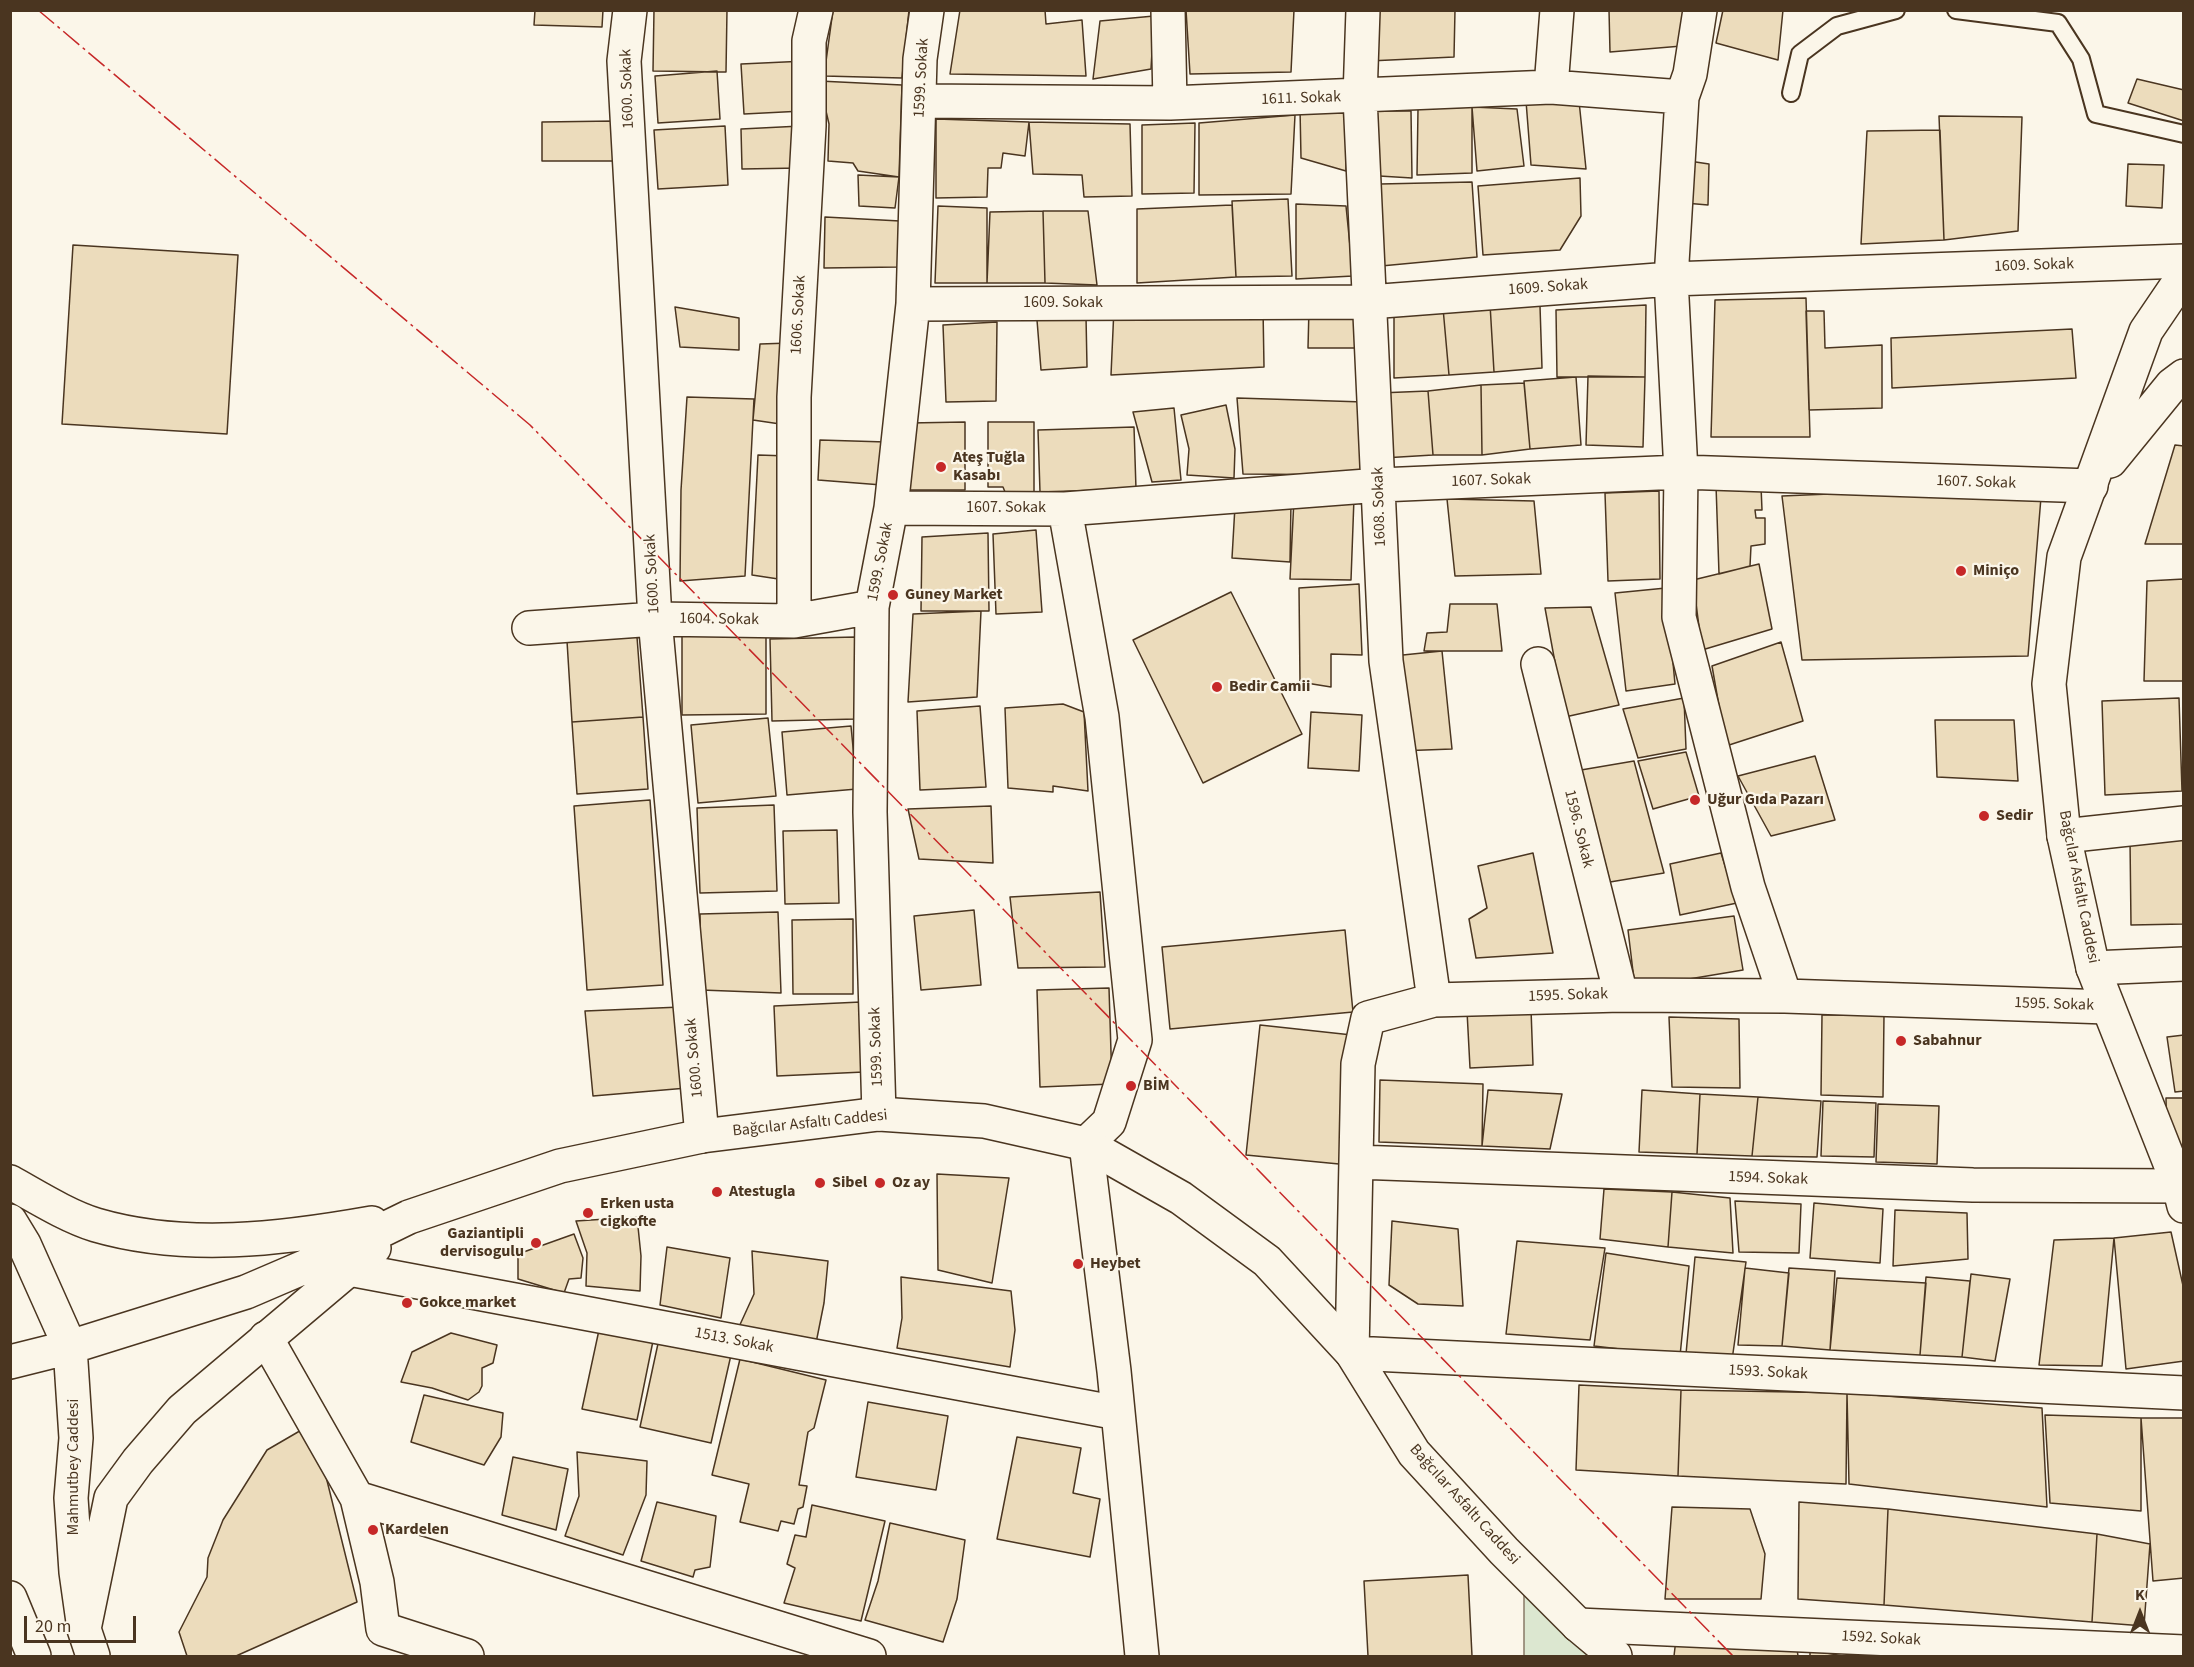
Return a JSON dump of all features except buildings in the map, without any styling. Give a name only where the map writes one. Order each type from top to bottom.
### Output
[{"type":"street","name":"1600. Sokak","points":[[630,10],[624,61],[655,619],[702,1136]]},
{"type":"street","name":"1606. Sokak","points":[[794,621],[794,397],[809,126],[809,40],[816,10]]},
{"type":"street","name":"1599. Sokak","points":[[879,1114],[870,812],[872,608],[891,508],[913,304],[921,59],[927,10]]},
{"type":"street","points":[[1168,10],[1170,103]]},
{"type":"street","name":"1608. Sokak","points":[[1363,10],[1360,97],[1380,485],[1386,661],[1434,1000]]},
{"type":"street","points":[[1551,87],[1557,10]]},
{"type":"street","points":[[1700,10],[1690,74],[1682,97],[1671,279],[1681,472],[1679,617],[1748,886],[1785,996]]},
{"type":"street","name":"1611. Sokak","points":[[921,101],[1170,103],[1360,97],[1551,87],[1682,97]]},
{"type":"street","name":"1609. Sokak","points":[[913,304],[1369,302],[1671,279],[2184,261]]},
{"type":"street","name":"Bağcılar Asfaltı Caddesi","points":[[2181,1196],[2093,969],[2064,836],[2049,684],[2064,557],[2146,332],[2184,275]]},
{"type":"street","points":[[2091,486],[2172,385],[2184,376]]},
{"type":"street","name":"1607. Sokak","points":[[891,508],[1065,508],[1380,485],[1681,472],[2091,486]]},
{"type":"street","points":[[1065,508],[1102,717],[1135,1040],[1110,1122],[1086,1144],[1118,1413],[1142,1656]]},
{"type":"street","name":"1604. Sokak","points":[[529,628],[655,619],[794,621],[872,608]]},
{"type":"street","name":"1596. Sokak","points":[[1538,664],[1621,995]]},
{"type":"street","points":[[2064,836],[2184,823]]},
{"type":"street","points":[[2093,969],[2184,964]]},
{"type":"street","name":"1595. Sokak","points":[[1352,1353],[1358,1064],[1368,1018],[1434,1000],[1621,995],[1785,996],[2107,1007]]},
{"type":"street","name":"Bağcılar Asfaltı Caddesi","points":[[409,1217],[560,1166],[702,1136],[879,1114],[984,1120],[1086,1144],[1180,1198],[1267,1261],[1352,1353],[1414,1453],[1504,1551],[1578,1626],[1615,1656]]},
{"type":"street","name":"1594. Sokak","points":[[1357,1162],[1973,1185],[2181,1196]]},
{"type":"street","points":[[10,1182],[94,1224],[165,1240],[259,1238],[334,1230],[409,1217]]},
{"type":"street","points":[[89,1642],[111,1498],[138,1461],[182,1410],[409,1217]]},
{"type":"street","points":[[10,1362],[70,1347],[246,1292],[323,1259],[409,1217]]},
{"type":"street","points":[[10,1221],[24,1244],[70,1347]]},
{"type":"street","name":"1513. Sokak","points":[[349,1269],[1118,1413]]},
{"type":"street","points":[[266,1338],[357,1498],[377,1582],[383,1629],[466,1656]]},
{"type":"street","name":"Mahmutbey Caddesi","points":[[70,1347],[76,1438],[71,1498],[76,1572],[89,1642]]},
{"type":"street","name":"1593. Sokak","points":[[1352,1353],[2184,1393]]},
{"type":"street","points":[[357,1498],[869,1656]]},
{"type":"street","points":[[10,1598],[34,1656]]},
{"type":"street","name":"1592. Sokak","points":[[1578,1626],[2184,1652]]},
{"type":"lane","points":[[1791,93],[1800,54],[1837,26],[1896,10]]},
{"type":"lane","points":[[1956,10],[2058,23],[2081,59],[2096,114],[2184,134]]},
{"type":"green space","points":[[1524,1592],[1600,1656],[1524,1656]]},
{"type":"power","points":[[38,10],[530,425],[1733,1656]]},
{"type":"place","name":"Ateş Tuğla Kasabı","points":[[941,467]]},
{"type":"place","name":"Miniço","points":[[1961,571]]},
{"type":"place","name":"Guney Market","points":[[893,595]]},
{"type":"place","name":"Bedir Camii","points":[[1217,687]]},
{"type":"place","name":"Uğur Gıda Pazarı","points":[[1695,800]]},
{"type":"place","name":"Sedir","points":[[1984,816]]},
{"type":"place","name":"Sabahnur","points":[[1901,1041]]},
{"type":"place","name":"BİM","points":[[1131,1086]]},
{"type":"place","name":"Sibel","points":[[820,1183]]},
{"type":"place","name":"Oz ay","points":[[880,1183]]},
{"type":"place","name":"Atestugla","points":[[717,1192]]},
{"type":"place","name":"Erken usta cigkofte","points":[[588,1213]]},
{"type":"place","name":"Gaziantipli dervisogulu","points":[[536,1243]]},
{"type":"place","name":"Heybet","points":[[1078,1264]]},
{"type":"place","name":"Gokce market","points":[[407,1303]]},
{"type":"place","name":"Kardelen","points":[[373,1530]]}]
